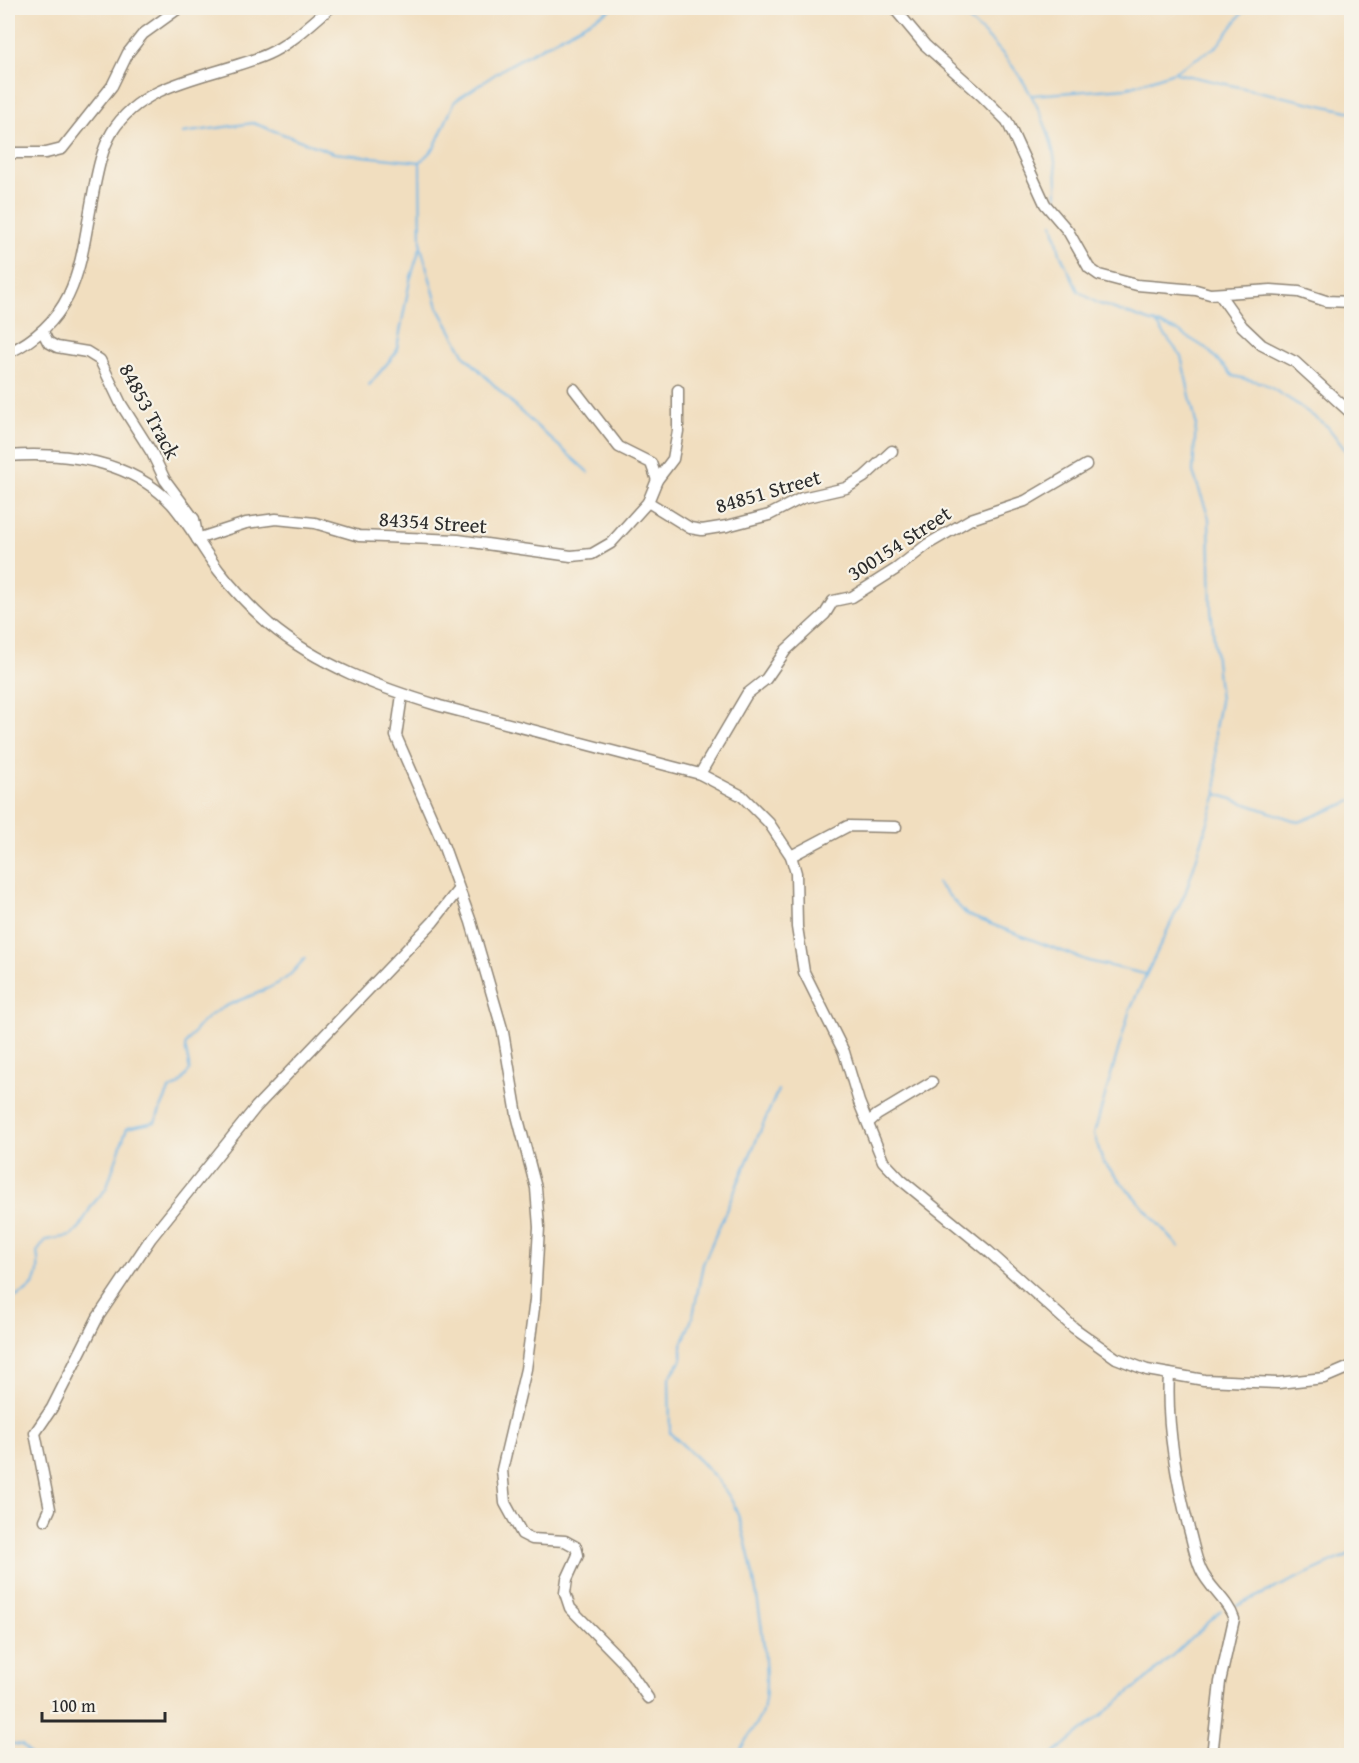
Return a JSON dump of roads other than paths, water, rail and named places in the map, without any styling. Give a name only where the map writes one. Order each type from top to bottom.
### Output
[{"type":"street","points":[[8,153],[46,153],[62,150],[112,86],[128,52],[135,43],[143,34],[179,8]]},
{"type":"street","points":[[8,353],[43,332],[52,323],[69,296],[78,270],[104,149],[123,117],[160,91],[268,54],[285,44],[330,8]]},
{"type":"street","points":[[894,8],[925,45],[982,96],[1006,121],[1045,204],[1068,231],[1089,268],[1099,275],[1120,282],[1220,295],[1271,290],[1299,292],[1326,300],[1352,302]]},
{"type":"street","points":[[1220,295],[1242,326],[1262,345],[1295,362],[1352,414]]},
{"type":"street","name":"84853 Track","points":[[43,332],[48,342],[57,348],[87,352],[100,360],[121,404],[152,453],[165,480],[194,519],[197,539]]},
{"type":"street","points":[[574,390],[619,447],[651,463],[657,480]]},
{"type":"street","name":"84354 Street","points":[[197,539],[246,523],[276,519],[315,523],[359,536],[458,540],[584,556],[601,551],[648,502],[657,480],[673,459],[678,431],[678,390]]},
{"type":"street","name":"84851 Street","points":[[648,502],[690,528],[702,530],[727,526],[769,515],[802,498],[846,488],[864,477],[892,451]]},
{"type":"street","points":[[8,456],[62,455],[120,469],[144,480],[172,505],[219,571],[270,624],[328,663],[402,695],[700,774],[742,796],[769,823],[790,856],[796,873],[797,927],[804,972],[844,1052],[883,1161],[900,1179],[988,1251],[1074,1328],[1116,1359],[1148,1370],[1204,1380],[1278,1383],[1324,1378],[1352,1366]]},
{"type":"street","name":"300154 Street","points":[[700,774],[747,694],[766,679],[786,650],[825,614],[833,601],[852,597],[896,569],[928,544],[971,519],[1025,501],[1086,465]]},
{"type":"street","points":[[402,695],[396,723],[396,736],[441,839],[471,922],[503,1032],[517,1115],[537,1197],[539,1227],[535,1300],[526,1369],[502,1470],[505,1503],[522,1534],[532,1539],[565,1541],[576,1547],[578,1555],[567,1579],[565,1593],[570,1608],[623,1662],[648,1698]]},
{"type":"street","points":[[790,856],[802,852],[848,826],[896,827]]},
{"type":"street","points":[[45,1520],[50,1509],[35,1433],[52,1408],[98,1317],[151,1238],[256,1107],[432,922],[458,890]]},
{"type":"street","points":[[868,1124],[877,1115],[932,1082]]},
{"type":"street","points":[[1169,1374],[1168,1394],[1174,1460],[1199,1566],[1206,1581],[1226,1603],[1234,1618],[1220,1682],[1212,1755]]},
{"type":"waterway","points":[[182,133],[253,123],[334,153],[420,162],[434,148],[455,101],[506,67],[613,8]]},
{"type":"waterway","points":[[952,8],[995,45],[1014,68],[1030,93],[1043,120],[1052,148],[1057,176],[1056,205]]},
{"type":"waterway","points":[[1033,95],[1126,88],[1174,72],[1217,46],[1246,8]]},
{"type":"waterway","points":[[1176,73],[1352,112]]},
{"type":"waterway","points":[[420,162],[421,247],[438,307],[465,356],[521,412],[589,473]]},
{"type":"waterway","points":[[1053,223],[1060,253],[1078,291],[1097,303],[1178,331],[1207,349],[1233,376],[1263,383],[1294,402],[1328,427],[1346,451],[1352,451]]},
{"type":"waterway","points":[[369,385],[396,353],[410,280],[420,248]]},
{"type":"waterway","points":[[1155,322],[1181,356],[1196,423],[1193,472],[1209,518],[1211,609],[1220,701],[1215,729],[1217,794],[1186,891],[1130,1009],[1094,1134],[1103,1162],[1179,1247]]},
{"type":"waterway","points":[[1217,794],[1299,822],[1352,801]]},
{"type":"waterway","points":[[937,883],[967,915],[1088,961],[1145,974]]},
{"type":"waterway","points":[[8,1300],[24,1293],[34,1283],[38,1270],[37,1252],[46,1240],[71,1236],[80,1227],[92,1205],[106,1189],[127,1128],[155,1122],[169,1090],[179,1085],[190,1070],[185,1046],[195,1030],[206,1019],[230,1004],[285,979],[305,958]]},
{"type":"waterway","points":[[737,1756],[762,1712],[765,1695],[766,1671],[759,1608],[747,1546],[734,1505],[705,1466],[670,1433],[669,1378],[682,1359],[682,1344],[693,1316],[703,1264],[778,1090]]},
{"type":"waterway","points":[[1236,1606],[1352,1553]]},
{"type":"waterway","points":[[1051,1756],[1151,1675],[1221,1611]]},
{"type":"waterway","points":[[8,1743],[22,1745],[31,1756]]}]
